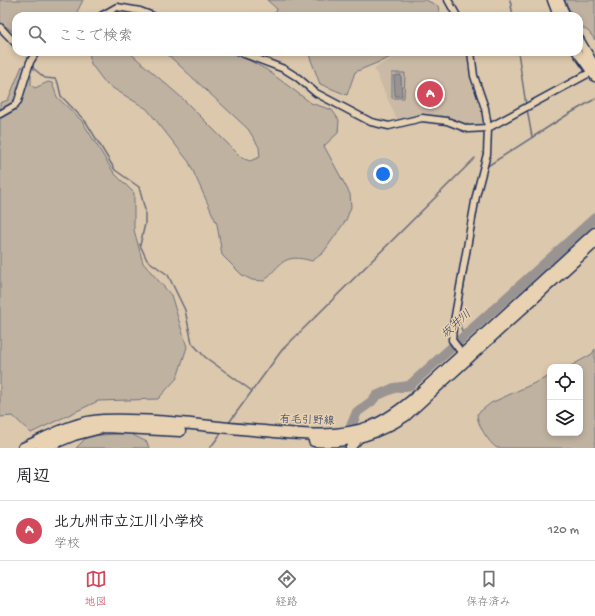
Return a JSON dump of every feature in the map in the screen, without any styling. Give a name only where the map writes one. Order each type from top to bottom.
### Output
[{"type":"main road","name":"有毛引野線","points":[[42,448],[74,435],[105,427],[336,438],[358,435],[400,410],[595,233]]},
{"type":"main road","name":"有毛引野線","points":[[462,354],[595,242]]},
{"type":"main road","name":"有毛引野線","points":[[23,448],[70,428],[102,420],[154,422],[336,438]]},
{"type":"street","points":[[448,0],[449,5],[454,12]]},
{"type":"street","points":[[552,0],[556,12]]},
{"type":"street","points":[[559,0],[564,12]]},
{"type":"street","points":[[108,12],[117,7],[142,12]]},
{"type":"street","points":[[0,27],[12,40]]},
{"type":"street","points":[[583,48],[594,71]]},
{"type":"street","points":[[250,56],[284,69],[298,77],[316,93],[371,122],[389,126],[422,118],[447,121],[468,129],[488,128],[594,71]]},
{"type":"street","points":[[462,354],[452,340],[476,196],[487,154],[488,128],[484,108],[474,76],[472,56]]},
{"type":"street","points":[[581,56],[594,71]]},
{"type":"street","points":[[0,114],[14,106],[18,101],[32,58]]},
{"type":"street","points":[[350,448],[358,435]]},
{"type":"shaded area","points":[[0,0],[83,0],[77,12],[12,12],[12,31],[0,22]]},
{"type":"shaded area","points":[[267,0],[426,0],[438,6],[439,12],[276,12],[277,9]]},
{"type":"shaded area","points":[[564,0],[595,0],[595,40],[589,32],[583,28],[583,12],[571,12]]},
{"type":"shaded area","points":[[90,56],[134,56],[182,98],[242,158],[250,161],[260,157],[259,147],[248,129],[169,56],[241,56],[267,70],[311,103],[332,110],[339,120],[338,133],[324,146],[350,194],[351,207],[346,220],[323,253],[312,261],[295,258],[284,261],[264,281],[252,280],[242,275],[222,255],[217,224],[189,162],[147,109],[106,84],[91,64]]},
{"type":"shaded area","points":[[310,56],[391,56],[355,72],[347,95],[320,84]]},
{"type":"shaded area","points":[[393,56],[467,56],[470,79],[483,118],[481,127],[472,127],[446,120],[398,122],[374,68],[392,59]]},
{"type":"shaded area","points":[[22,66],[31,75],[31,85],[35,88],[48,82],[52,83],[57,97],[82,121],[114,173],[134,193],[134,230],[143,263],[171,295],[187,347],[177,378],[158,399],[98,401],[31,433],[13,416],[0,417],[0,103],[8,100]]},
{"type":"shaded area","points":[[392,73],[405,73],[404,98],[392,98]]},
{"type":"shaded area","points":[[401,75],[402,96],[395,96],[394,76]]},
{"type":"shaded area","points":[[595,349],[595,448],[497,448],[490,442],[481,428],[477,414],[491,403],[547,377],[547,436],[583,436],[583,364],[574,364],[592,354]]},
{"type":"shaded area","points":[[129,433],[147,442],[149,448],[76,448],[88,436]]},
{"type":"waterway","points":[[510,0],[512,12]]},
{"type":"waterway","points":[[519,56],[526,105]]},
{"type":"waterway","points":[[33,62],[33,68],[45,78],[55,79],[58,83],[61,96],[86,122],[115,170],[139,187],[145,210],[145,224],[140,245],[147,260],[168,275],[185,310],[192,343],[205,357],[252,391]]},
{"type":"waterway","points":[[486,167],[567,115],[595,99]]},
{"type":"waterway","points":[[527,109],[532,137]]},
{"type":"waterway","points":[[228,424],[282,350],[475,158]]},
{"type":"waterway","points":[[464,336],[458,320],[480,193]]},
{"type":"waterway","name":"坂井川","points":[[342,448],[357,412],[371,402],[376,396],[394,388],[409,386],[595,218]]},
{"type":"waterway","points":[[210,448],[222,432]]},
{"type":"place","name":"北九州市立江川小学校","points":[[430,94]]}]
